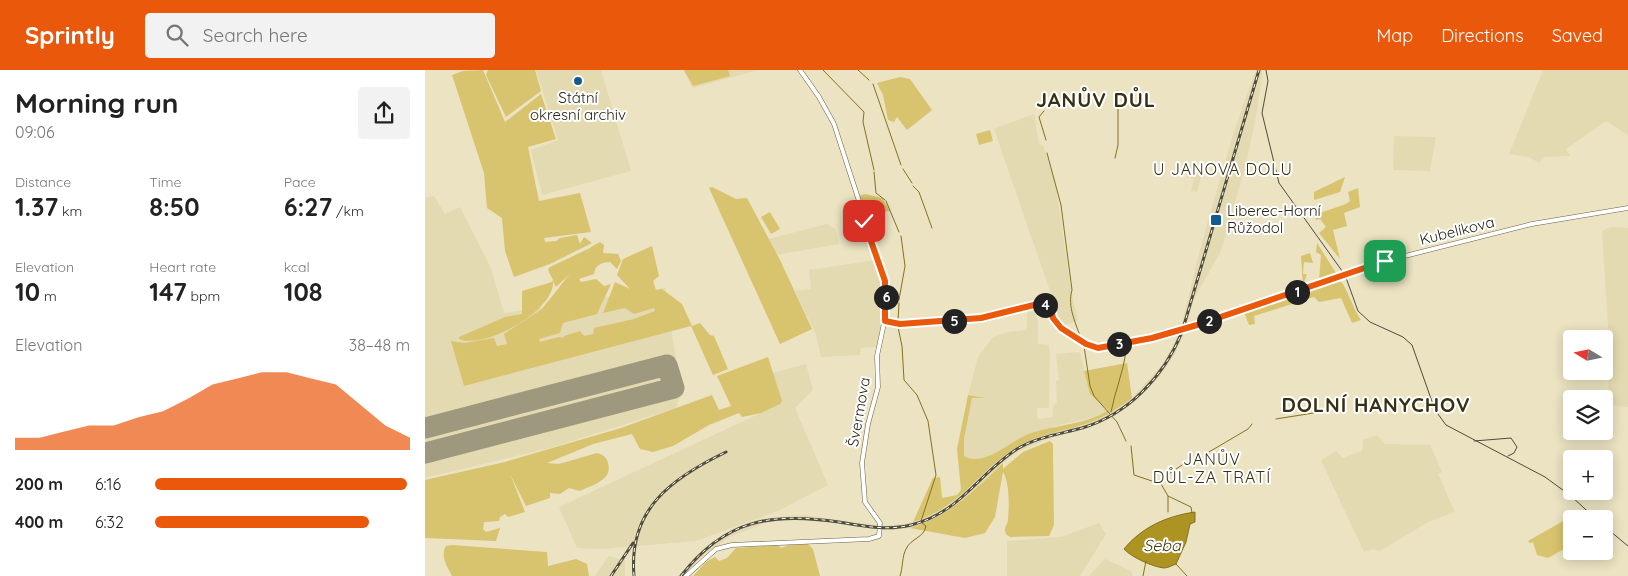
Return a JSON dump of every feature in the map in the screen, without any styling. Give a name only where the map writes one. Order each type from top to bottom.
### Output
[{"type":"street","name":"Švermova","points":[[686,576],[716,549],[732,545],[869,539],[879,536],[880,523],[865,502],[862,463],[878,387],[877,356],[885,321],[886,303],[883,274],[834,124],[819,97],[800,70]]},
{"type":"street","name":"Kubelíkova","points":[[885,321],[900,324],[981,318],[1038,304],[1051,309],[1053,318],[1061,328],[1091,346],[1141,341],[1289,295],[1385,261],[1523,226],[1628,208]]},
{"type":"shaded area","points":[[483,70],[505,122],[541,94],[556,139],[528,147],[539,201],[580,193],[591,232],[544,238],[545,242],[556,241],[560,238],[577,235],[580,244],[584,237],[592,243],[550,264],[514,277],[505,251],[502,218],[487,208],[484,173],[452,75],[463,71]]},
{"type":"shaded area","points":[[488,70],[535,70],[541,91],[506,117],[486,75]]},
{"type":"shaded area","points":[[536,70],[601,70],[631,171],[542,195],[531,150],[558,140]]},
{"type":"shaded area","points":[[683,70],[758,70],[693,88]]},
{"type":"shaded area","points":[[684,70],[728,70],[730,76],[693,86]]},
{"type":"shaded area","points":[[1256,70],[1263,70],[1257,111],[1247,160],[1221,251],[1194,299],[1184,333],[1175,354],[1160,376],[1135,402],[1093,426],[1045,440],[1019,451],[1003,463],[963,502],[930,521],[910,528],[885,530],[800,519],[771,521],[729,537],[701,557],[684,576],[678,576],[698,554],[716,539],[735,528],[760,519],[801,515],[885,526],[909,523],[928,517],[953,503],[1000,459],[1017,447],[1044,435],[1091,422],[1111,413],[1132,398],[1164,363],[1180,331],[1202,242],[1234,131]]},
{"type":"shaded area","points":[[1543,70],[1628,70],[1628,135],[1606,121],[1566,149],[1570,156],[1545,157],[1539,163],[1529,157],[1509,154]]},
{"type":"shaded area","points":[[900,77],[910,79],[932,110],[907,130],[897,117],[894,122],[888,120],[883,95],[877,83]]},
{"type":"shaded area","points":[[1034,114],[1039,144],[1043,145],[1055,180],[1071,290],[1078,321],[1065,325],[1059,317],[994,129]]},
{"type":"shaded area","points":[[990,130],[993,141],[979,145],[976,134]]},
{"type":"shaded area","points":[[1394,136],[1436,137],[1430,171],[1393,170]]},
{"type":"shaded area","points":[[1190,165],[1204,166],[1197,192],[1191,191],[1194,179],[1187,177]]},
{"type":"shaded area","points":[[1345,177],[1340,192],[1314,200],[1314,192]]},
{"type":"shaded area","points":[[712,187],[736,199],[747,198],[780,260],[812,329],[780,344],[709,188]]},
{"type":"shaded area","points":[[1358,188],[1360,207],[1344,213],[1347,226],[1333,230],[1340,259],[1319,233],[1326,227],[1320,219],[1316,220],[1314,215],[1346,204],[1350,201],[1348,192]]},
{"type":"shaded area","points":[[865,194],[882,198],[890,211],[865,215],[859,196]]},
{"type":"shaded area","points":[[434,196],[445,214],[460,207],[491,268],[504,313],[665,288],[681,393],[676,408],[550,448],[425,478],[425,198]]},
{"type":"shaded area","points":[[770,212],[780,229],[771,234],[761,217]]},
{"type":"shaded area","points":[[827,224],[835,229],[839,244],[776,255],[768,239]]},
{"type":"shaded area","points":[[1611,227],[1628,228],[1628,407],[1613,406],[1613,390],[1608,390],[1608,380],[1613,380],[1613,330],[1608,330],[1602,231]]},
{"type":"shaded area","points":[[600,242],[604,245],[603,253],[618,254],[621,261],[617,269],[610,262],[604,263],[597,266],[594,274],[579,279],[581,282],[596,279],[604,286],[611,284],[597,314],[563,323],[560,333],[539,339],[540,342],[559,337],[563,338],[580,331],[584,336],[593,334],[594,328],[634,319],[655,311],[654,308],[634,314],[625,308],[603,313],[615,282],[630,289],[617,275],[623,259],[652,246],[659,276],[653,281],[656,290],[662,289],[682,304],[692,326],[700,323],[710,335],[714,336],[728,369],[713,375],[691,326],[464,386],[451,341],[464,343],[494,338],[497,346],[507,344],[504,334],[542,309],[591,247]]},
{"type":"shaded area","points":[[1317,243],[1336,273],[1319,281],[1321,255],[1316,252]]},
{"type":"shaded area","points":[[590,248],[572,272],[556,287],[553,281],[551,292],[543,304],[517,325],[485,339],[471,341],[459,339],[459,337],[505,317],[522,314],[522,291],[552,282],[553,280],[548,270],[550,267]]},
{"type":"shaded area","points":[[1310,253],[1313,263],[1304,262],[1303,274],[1307,274],[1303,285],[1301,256]]},
{"type":"shaded area","points":[[875,260],[884,291],[883,321],[877,347],[861,348],[860,355],[821,357],[816,334],[795,291],[811,289],[809,270]]},
{"type":"shaded area","points":[[1340,281],[1361,320],[1352,323],[1341,298],[1319,302],[1314,297],[1254,316],[1255,324],[1249,325],[1244,312]]},
{"type":"shaded area","points":[[1034,309],[1038,322],[1038,344],[1049,345],[1050,355],[1049,408],[1037,408],[1038,419],[1053,417],[1053,406],[1057,402],[1056,381],[1059,380],[1056,354],[1080,352],[1090,394],[1109,410],[1101,416],[1054,426],[979,460],[969,460],[964,456],[964,439],[972,398],[982,398],[968,395],[978,357],[993,337],[1008,332],[1026,330],[1028,311]]},
{"type":"shaded area","points":[[768,357],[782,401],[780,404],[761,413],[742,417],[739,413],[709,425],[673,446],[653,452],[640,449],[632,434],[593,444],[547,463],[559,464],[599,453],[605,457],[608,463],[609,469],[605,478],[580,491],[569,488],[560,494],[550,493],[550,498],[526,506],[510,474],[525,512],[508,517],[505,514],[500,517],[499,521],[484,522],[483,529],[486,532],[500,528],[496,541],[425,538],[425,480],[505,462],[621,428],[712,395],[719,410],[731,406],[717,376]]},
{"type":"shaded area","points":[[1127,363],[1132,398],[1095,420],[1024,443],[991,467],[958,498],[930,515],[913,522],[933,478],[940,477],[942,498],[957,495],[961,490],[957,449],[968,395],[985,398],[972,398],[964,439],[964,456],[971,459],[979,459],[987,457],[1034,432],[1090,419],[1108,410],[1090,394],[1084,371]]},
{"type":"shaded area","points":[[806,364],[813,390],[795,408],[828,485],[780,510],[696,541],[603,549],[577,548],[559,507],[780,404],[782,401],[772,373]]},
{"type":"shaded area","points":[[1377,435],[1385,444],[1430,445],[1442,472],[1438,474],[1455,512],[1428,522],[1380,551],[1373,549],[1364,552],[1321,460],[1336,451],[1343,458],[1362,451],[1363,440]]},
{"type":"shaded area","points":[[1050,441],[1053,444],[1054,525],[1049,536],[1010,537],[1006,534],[1009,495],[1003,472],[995,517],[985,533],[965,538],[910,528],[937,517],[961,502],[1003,463],[1003,469],[1023,452]]},
{"type":"shaded area","points":[[1563,521],[1563,550],[1548,558],[1537,555],[1533,542],[1530,543],[1528,541]]},
{"type":"shaded area","points":[[1099,523],[1106,534],[1080,576],[1007,576],[1007,541],[1061,537]]},
{"type":"shaded area","points":[[808,544],[813,549],[820,576],[693,576],[706,562],[715,557],[719,561],[727,558],[736,548],[776,545],[782,548],[788,545]]},
{"type":"shaded area","points":[[446,546],[547,552],[548,566],[576,559],[587,564],[589,576],[452,576],[445,561],[444,550]]},
{"type":"shaded area","points":[[609,556],[625,561],[625,576],[595,576]]},
{"type":"shaded area","points":[[1105,559],[1131,571],[1133,576],[1089,576]]},
{"type":"water","name":"Seba","points":[[1195,512],[1195,522],[1190,524],[1186,542],[1176,564],[1164,568],[1154,566],[1124,549],[1139,534],[1156,524],[1175,516]]},
{"type":"waterway","points":[[823,70],[864,112],[863,122],[874,170]]},
{"type":"waterway","points":[[858,70],[869,80]]},
{"type":"waterway","points":[[873,84],[901,165]]},
{"type":"waterway","points":[[1115,158],[1118,145],[1118,91]]},
{"type":"waterway","points":[[1044,111],[1039,117],[1046,140]]},
{"type":"waterway","points":[[1047,153],[1061,205],[1072,290],[1071,309],[1081,339]]},
{"type":"waterway","points":[[903,169],[912,183]]},
{"type":"waterway","points":[[874,172],[876,193],[885,200]]},
{"type":"waterway","points":[[913,186],[919,192],[932,228]]},
{"type":"waterway","points":[[886,201],[899,232]]},
{"type":"waterway","points":[[899,300],[905,266],[901,236]]},
{"type":"waterway","points":[[898,321],[899,303]]},
{"type":"waterway","points":[[898,327],[902,346],[904,380],[917,395],[928,421],[936,475],[921,521]]},
{"type":"waterway","points":[[1084,346],[1090,386],[1094,396],[1117,422],[1126,441]]},
{"type":"waterway","points":[[1111,412],[1126,352]]},
{"type":"waterway","points":[[1276,419],[1326,411]]},
{"type":"waterway","points":[[1209,452],[1248,429],[1252,424]]},
{"type":"waterway","points":[[1131,446],[1134,475],[1161,484],[1168,496],[1168,512]]},
{"type":"waterway","points":[[1157,482],[1182,465]]},
{"type":"waterway","points":[[1168,496],[1191,507],[1192,513]]},
{"type":"waterway","points":[[900,576],[908,545],[925,530],[926,526],[922,523]]},
{"type":"waterway","points":[[1143,576],[1146,561]]},
{"type":"waterway","points":[[1176,564],[1187,576]]},
{"type":"runway","points":[[425,428],[667,365],[674,388],[425,453]]},
{"type":"tram line","points":[[1266,70],[1268,81],[1262,113],[1279,183],[1345,275],[1358,311],[1370,322],[1403,337],[1412,345],[1435,410],[1446,425],[1545,477],[1586,510]]},
{"type":"tram line","points":[[1474,441],[1511,438],[1517,447],[1514,453],[1508,456]]},
{"type":"tram line","points":[[1613,534],[1628,546]]},
{"type":"railway","points":[[681,576],[715,542],[733,531],[751,524],[792,518],[893,528],[911,525],[928,519],[943,512],[956,502],[1003,459],[1017,449],[1041,439],[1099,422],[1130,403],[1155,378],[1165,364],[1182,332],[1259,70]]},
{"type":"railway","points":[[634,576],[634,553],[638,532],[646,514],[657,499],[688,473],[726,452]]},
{"type":"railway","points":[[611,576],[633,543]]},
{"type":"place","name":"Státní okresní archiv","points":[[578,81]]},
{"type":"place","name":"Liberec-Horní Růžodol","points":[[1216,220]]},
{"type":"district","name":"JANŮV DŮL","points":[[1096,100]]},
{"type":"district","name":"U JANOVA DOLU","points":[[1223,169]]},
{"type":"district","name":"DOLNÍ HANYCHOV","points":[[1376,405]]},
{"type":"district","name":"JANŮV DŮL-ZA TRATÍ","points":[[1212,468]]},
{"type":"route","points":[[864,221],[885,281],[885,321],[900,324],[933,323],[981,318],[1043,304],[1051,309],[1053,318],[1061,328],[1086,344],[1098,348],[1152,338],[1197,325],[1385,261]]}]
